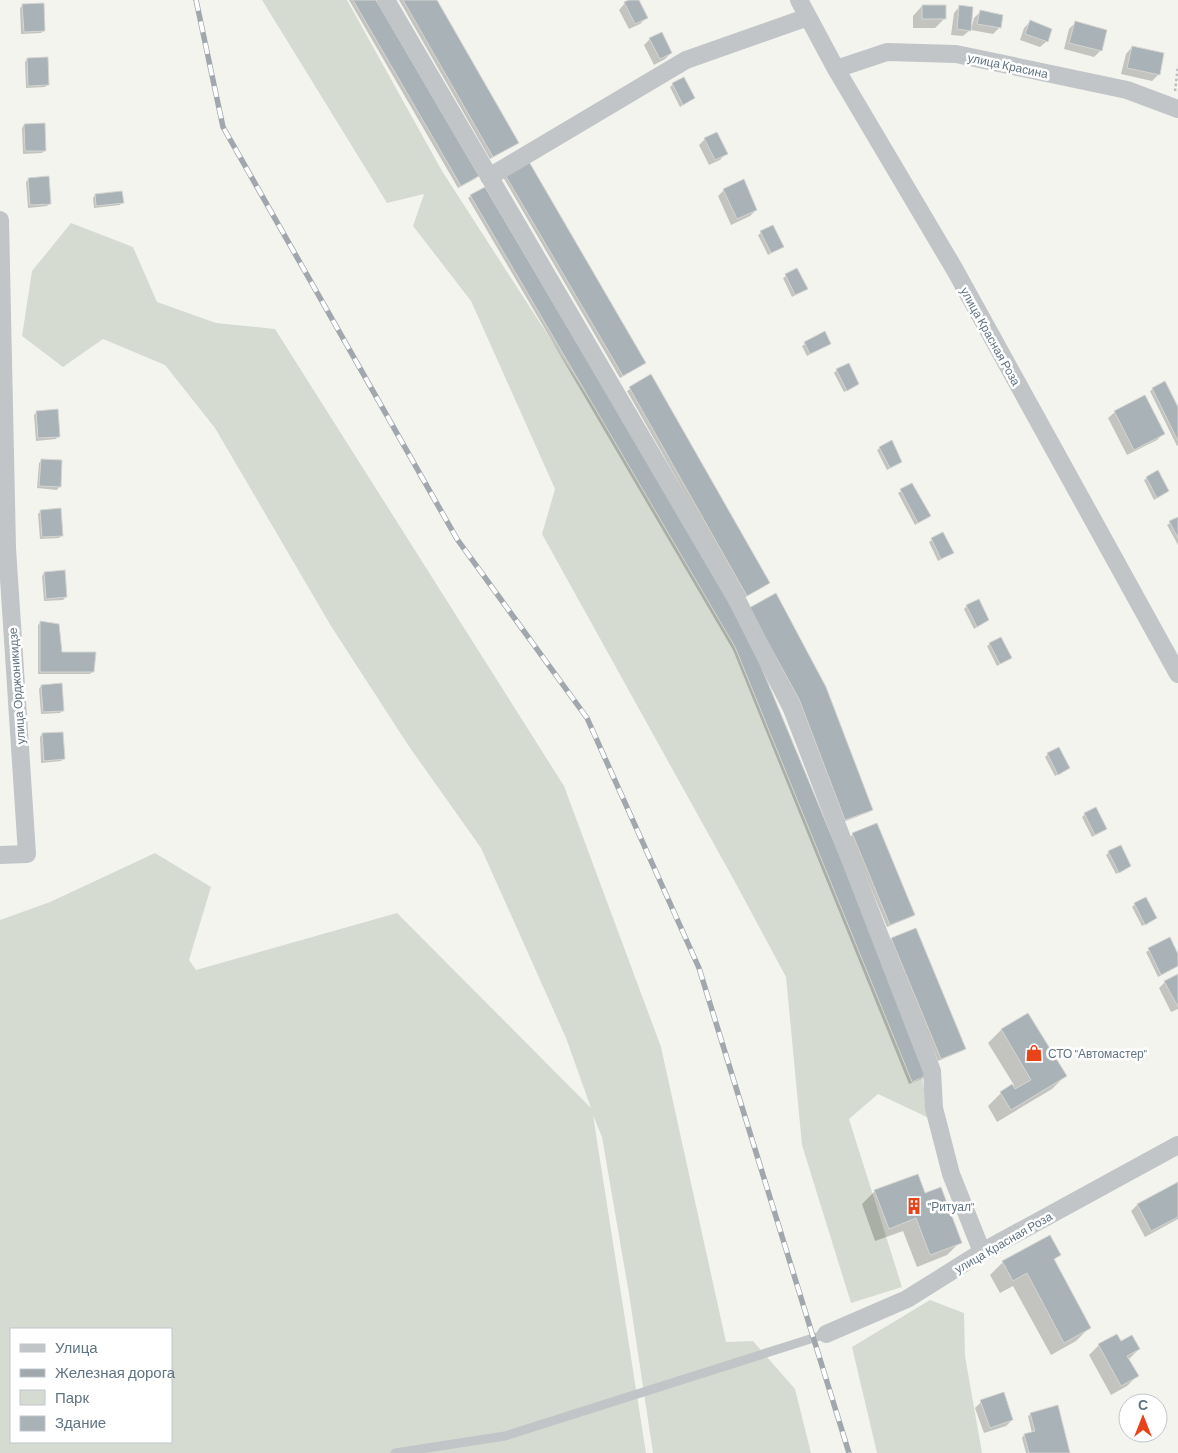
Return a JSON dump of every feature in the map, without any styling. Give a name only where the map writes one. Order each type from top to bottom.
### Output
[{"type":"street","points":[[386,0],[737,600],[792,709],[932,1071],[934,1108],[950,1174],[982,1252]]},
{"type":"street","name":"улица Красная Роза","points":[[799,0],[836,69],[954,270],[1178,674]]},
{"type":"street","points":[[489,177],[686,60],[808,17]]},
{"type":"street","name":"улица Красина","points":[[836,69],[887,52],[956,54],[1127,90],[1176,108]]},
{"type":"street","name":"улица Орджоникидзе","points":[[0,220],[7,548],[27,854],[0,855]]},
{"type":"street","name":"улица Красная Роза","points":[[826,1334],[907,1298],[982,1252],[1178,1145]]},
{"type":"lane","points":[[395,1453],[505,1436],[826,1334]]},
{"type":"path","points":[[1176,108],[1178,66]]},
{"type":"green space","points":[[262,0],[347,0],[442,171],[742,636],[922,1079],[931,1119],[878,1094],[849,1119],[902,1287],[851,1303],[802,1145],[786,977],[542,534],[555,489],[471,301],[413,226],[424,194],[387,203]]},
{"type":"green space","points":[[71,223],[133,247],[157,302],[216,323],[275,329],[564,786],[661,1047],[726,1342],[753,1341],[795,1389],[811,1453],[653,1453],[629,1294],[602,1137],[593,1115],[646,1453],[0,1453],[0,920],[50,902],[155,853],[211,887],[189,960],[196,970],[397,913],[591,1108],[566,1038],[481,848],[408,745],[331,626],[215,428],[165,365],[103,339],[63,367],[22,336],[32,271]]},
{"type":"green space","points":[[930,1300],[964,1313],[965,1356],[982,1453],[877,1453],[852,1347]]},
{"type":"building","points":[[353,0],[376,0],[479,176],[461,186]]},
{"type":"building","points":[[403,0],[437,0],[519,143],[493,157]]},
{"type":"building","points":[[639,0],[648,18],[635,24],[624,2]]},
{"type":"building","points":[[44,3],[45,31],[24,32],[22,4]]},
{"type":"building","points":[[922,5],[946,5],[946,19],[922,19]]},
{"type":"building","points":[[959,5],[973,7],[971,31],[957,29]]},
{"type":"building","points":[[980,10],[1003,15],[1001,28],[977,24]]},
{"type":"building","points":[[1030,20],[1052,29],[1048,42],[1025,34]]},
{"type":"building","points":[[1075,21],[1107,30],[1102,51],[1069,43]]},
{"type":"building","points":[[662,32],[672,53],[660,59],[649,38]]},
{"type":"building","points":[[1132,46],[1164,53],[1160,75],[1127,68]]},
{"type":"building","points":[[48,57],[49,85],[28,86],[27,58]]},
{"type":"building","points":[[684,77],[695,98],[683,105],[672,83]]},
{"type":"building","points":[[45,123],[46,151],[25,151],[24,124]]},
{"type":"building","points":[[717,132],[728,154],[715,160],[704,138]]},
{"type":"building","points":[[528,160],[646,363],[623,376],[504,173]]},
{"type":"building","points":[[49,176],[51,204],[30,205],[28,178]]},
{"type":"building","points":[[744,179],[757,210],[737,219],[723,189]]},
{"type":"building","points":[[485,187],[732,606],[758,659],[867,921],[928,1075],[912,1082],[735,647],[470,195]]},
{"type":"building","points":[[122,191],[124,203],[96,206],[95,194]]},
{"type":"building","points":[[773,225],[784,247],[771,253],[760,231]]},
{"type":"building","points":[[797,268],[808,289],[795,295],[785,274]]},
{"type":"building","points":[[825,331],[831,344],[810,354],[804,342]]},
{"type":"building","points":[[849,363],[859,384],[847,391],[836,369]]},
{"type":"building","points":[[651,374],[770,583],[747,596],[629,387]]},
{"type":"building","points":[[1165,381],[1178,407],[1178,441],[1152,388]]},
{"type":"building","points":[[1145,395],[1165,434],[1134,450],[1114,411]]},
{"type":"building","points":[[58,409],[60,437],[38,438],[36,411]]},
{"type":"building","points":[[892,440],[902,462],[890,468],[879,447]]},
{"type":"building","points":[[41,459],[62,460],[61,487],[39,486]]},
{"type":"building","points":[[1158,470],[1169,491],[1157,498],[1146,477]]},
{"type":"building","points":[[912,483],[931,516],[918,523],[900,489]]},
{"type":"building","points":[[61,508],[63,536],[42,537],[40,510]]},
{"type":"building","points":[[1178,517],[1178,538],[1169,521]]},
{"type":"building","points":[[943,532],[954,553],[941,559],[931,538]]},
{"type":"building","points":[[65,570],[67,597],[46,599],[44,572]]},
{"type":"building","points":[[776,593],[826,687],[873,810],[845,820],[799,699],[749,608]]},
{"type":"building","points":[[979,599],[989,620],[977,627],[966,605]]},
{"type":"building","points":[[40,621],[59,624],[62,652],[96,652],[94,672],[40,672]]},
{"type":"building","points":[[1001,637],[1012,658],[1000,664],[989,643]]},
{"type":"building","points":[[62,683],[64,711],[43,712],[41,685]]},
{"type":"building","points":[[63,732],[65,759],[44,761],[42,733]]},
{"type":"building","points":[[1059,747],[1070,768],[1058,775],[1047,753]]},
{"type":"building","points":[[1096,807],[1107,829],[1095,835],[1084,813]]},
{"type":"building","points":[[877,823],[915,915],[890,925],[852,833]]},
{"type":"building","points":[[1121,845],[1131,866],[1119,873],[1108,851]]},
{"type":"building","points":[[1146,897],[1157,918],[1145,925],[1134,903]]},
{"type":"building","points":[[916,928],[966,1049],[941,1059],[891,938]]},
{"type":"building","points":[[1170,937],[1178,954],[1178,966],[1161,975],[1148,948]]},
{"type":"building","points":[[1178,974],[1178,1007],[1164,981]]},
{"type":"building","name":"СТО \"Автомастер\"","points":[[1028,1013],[1067,1076],[1011,1110],[1000,1092],[1012,1084],[1015,1089],[1031,1080],[1001,1029]]},
{"type":"building","name":"\"Ритуал\"","points":[[918,1174],[925,1193],[941,1187],[962,1243],[930,1255],[916,1218],[889,1229],[874,1190]]},
{"type":"building","points":[[1178,1182],[1178,1217],[1151,1231],[1137,1204]]},
{"type":"building","points":[[1050,1235],[1061,1255],[1054,1259],[1091,1328],[1064,1343],[1027,1273],[1013,1281],[1002,1261]]},
{"type":"building","points":[[1117,1334],[1121,1341],[1132,1335],[1140,1349],[1127,1356],[1139,1376],[1121,1386],[1098,1344]]},
{"type":"building","points":[[1004,1392],[1013,1420],[990,1428],[980,1400]]},
{"type":"building","points":[[1058,1405],[1070,1453],[1029,1453],[1024,1434],[1035,1431],[1030,1413]]},
{"type":"railway","points":[[196,0],[223,127],[457,539],[587,718],[699,968],[849,1453]]},
{"type":"place","name":"СТО \"Автомастер\"","points":[[1034,1053]]},
{"type":"place","name":"\"Ритуал\"","points":[[914,1206]]}]
